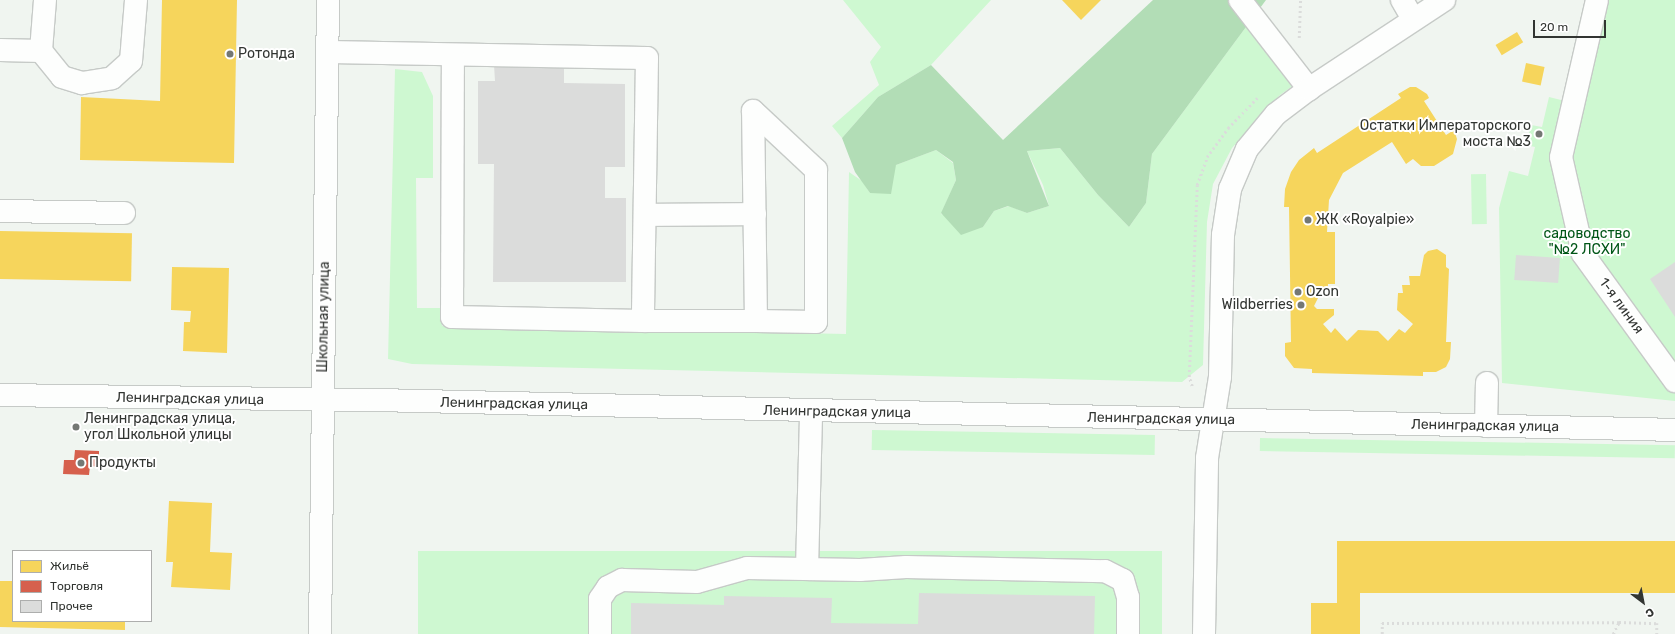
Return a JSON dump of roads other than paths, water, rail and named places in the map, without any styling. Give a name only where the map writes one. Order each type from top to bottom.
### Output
[{"type":"street","points":[[44,0],[41,51],[62,77],[82,83],[112,78],[131,61],[136,0]]},
{"type":"street","name":"Школьная улица","points":[[320,634],[328,0]]},
{"type":"street","points":[[1240,0],[1309,89]]},
{"type":"street","points":[[1402,0],[1413,19]]},
{"type":"street","points":[[1204,634],[1207,458],[1214,420],[1220,371],[1223,235],[1230,189],[1247,149],[1276,114],[1309,89],[1444,0]]},
{"type":"street","name":"1-я линия","points":[[1597,0],[1561,157],[1583,254],[1675,381]]},
{"type":"street","points":[[0,50],[41,51]]},
{"type":"street","points":[[328,52],[647,58],[646,215],[643,321]]},
{"type":"street","points":[[453,55],[452,317],[643,321],[816,322],[816,170],[753,111],[756,321]]},
{"type":"street","points":[[0,211],[124,213]]},
{"type":"street","points":[[646,215],[755,214]]},
{"type":"street","points":[[1486,426],[1487,383]]},
{"type":"street","name":"Ленинградская улица","points":[[0,395],[1675,430]]},
{"type":"street","points":[[807,569],[811,411]]},
{"type":"street","points":[[600,634],[600,599],[608,587],[622,580],[697,582],[747,568],[807,569],[906,567],[1105,571],[1123,580],[1128,597],[1128,634]]},
{"type":"place","name":"Ротонда","points":[[230,54]]},
{"type":"place","name":"Остатки Императорского моста №3","points":[[1539,134]]},
{"type":"place","name":"ЖК «Royalpie»","points":[[1308,220]]},
{"type":"place","name":"Ozon","points":[[1298,292]]},
{"type":"place","name":"Wildberries","points":[[1301,305]]},
{"type":"place","name":"Ленинградская улица, угол Школьной улицы","points":[[76,427]]},
{"type":"place","name":"Продукты","points":[[81,463]]},
{"type":"park label","name":"садоводство \"№2 ЛСХИ\"","points":[[1587,242]]}]
